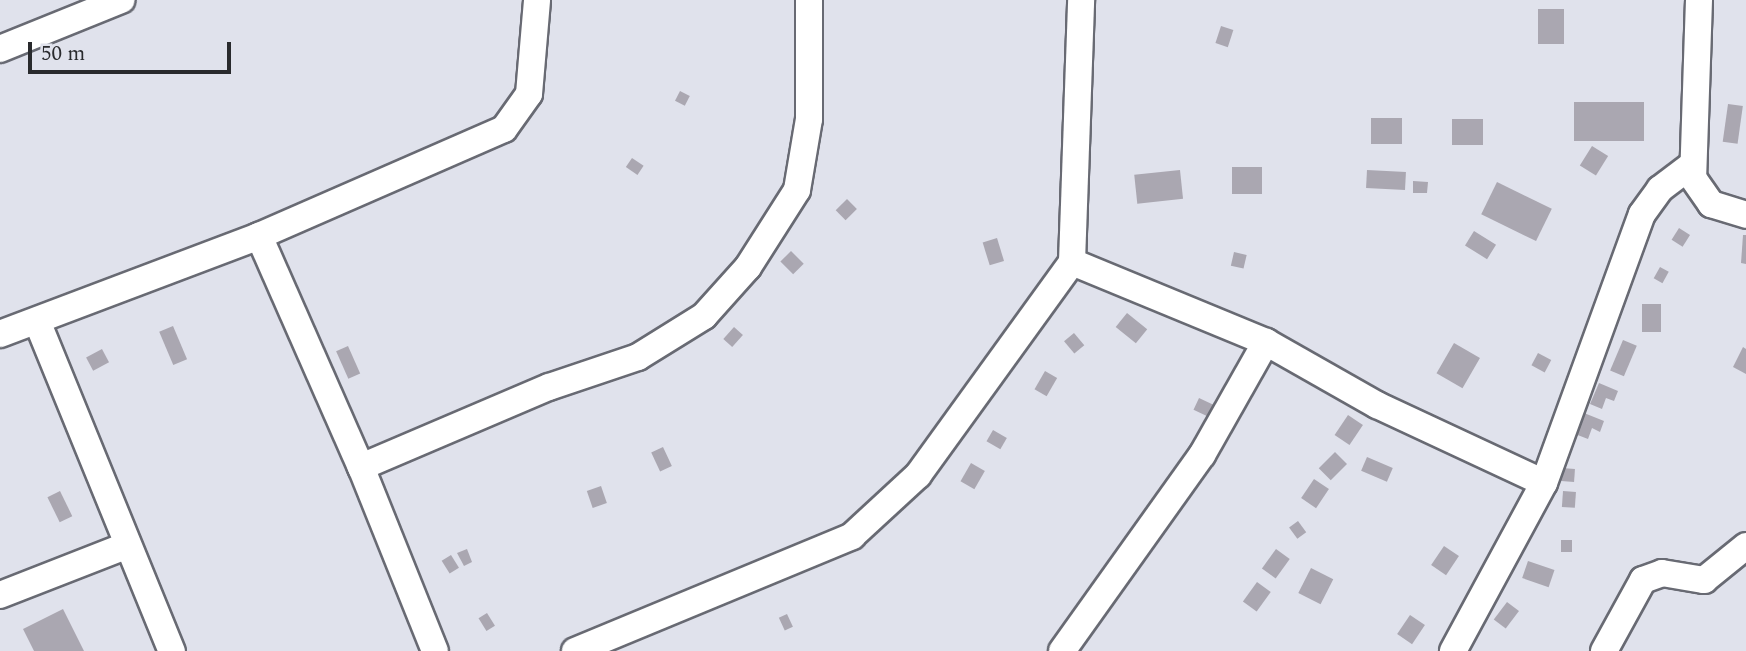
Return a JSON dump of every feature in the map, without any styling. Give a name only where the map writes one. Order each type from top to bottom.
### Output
[{"type":"street","points":[[0,49],[121,0]]},
{"type":"street","points":[[0,334],[259,236],[504,129],[524,105],[533,80],[537,0]]},
{"type":"street","points":[[361,467],[549,387],[638,357],[704,316],[748,267],[797,190],[809,119],[809,0]]},
{"type":"street","points":[[575,651],[852,536],[918,475],[1072,262],[1081,0]]},
{"type":"street","points":[[1699,0],[1691,166],[1704,198],[1720,209],[1746,215]]},
{"type":"street","points":[[1453,651],[1544,483],[1642,214],[1660,188],[1691,166]]},
{"type":"street","points":[[259,236],[361,467],[435,651]]},
{"type":"street","points":[[1072,262],[1266,342],[1377,405],[1544,483]]},
{"type":"street","points":[[37,321],[126,546],[172,651]]},
{"type":"street","points":[[1062,651],[1202,455],[1266,342]]},
{"type":"street","points":[[0,595],[126,546]]},
{"type":"street","points":[[1604,651],[1643,580],[1662,573],[1704,580],[1746,546]]},
{"type":"building","points":[[1538,9],[1564,9],[1564,44],[1538,44]]},
{"type":"building","points":[[1221,26],[1233,30],[1228,47],[1215,43]]},
{"type":"building","points":[[680,91],[690,96],[685,106],[675,101]]},
{"type":"building","points":[[1574,102],[1644,102],[1644,141],[1574,141]]},
{"type":"building","points":[[1728,104],[1743,106],[1738,144],[1723,142]]},
{"type":"building","points":[[1371,118],[1402,118],[1402,144],[1371,144]]},
{"type":"building","points":[[1452,119],[1483,119],[1483,145],[1452,145]]},
{"type":"building","points":[[1592,146],[1608,156],[1596,176],[1580,166]]},
{"type":"building","points":[[632,158],[644,166],[637,175],[626,167]]},
{"type":"building","points":[[1232,167],[1262,167],[1262,194],[1232,194]]},
{"type":"building","points":[[1180,170],[1183,199],[1137,204],[1134,175]]},
{"type":"building","points":[[1367,170],[1406,172],[1405,190],[1366,188]]},
{"type":"building","points":[[1413,181],[1428,182],[1427,193],[1413,193]]},
{"type":"building","points":[[1497,182],[1552,209],[1536,241],[1481,214]]},
{"type":"building","points":[[847,199],[857,209],[846,220],[836,210]]},
{"type":"building","points":[[1679,228],[1690,235],[1683,247],[1672,240]]},
{"type":"building","points":[[1474,231],[1496,245],[1487,259],[1465,245]]},
{"type":"building","points":[[1743,235],[1746,235],[1746,264],[1741,263]]},
{"type":"building","points":[[997,238],[1004,261],[990,265],[983,242]]},
{"type":"building","points":[[791,251],[804,264],[793,274],[780,262]]},
{"type":"building","points":[[1234,252],[1247,255],[1244,269],[1231,266]]},
{"type":"building","points":[[1660,267],[1669,272],[1662,283],[1654,278]]},
{"type":"building","points":[[1642,304],[1661,304],[1661,332],[1642,332]]},
{"type":"building","points":[[1127,313],[1147,329],[1136,343],[1116,327]]},
{"type":"building","points":[[173,326],[187,359],[173,365],[159,332]]},
{"type":"building","points":[[734,327],[743,335],[732,347],[723,339]]},
{"type":"building","points":[[1074,333],[1084,345],[1074,354],[1064,341]]},
{"type":"building","points":[[1623,340],[1637,346],[1624,376],[1610,370]]},
{"type":"building","points":[[1454,343],[1480,358],[1462,388],[1436,373]]},
{"type":"building","points":[[348,346],[360,373],[348,379],[336,351]]},
{"type":"building","points":[[1743,347],[1746,349],[1746,374],[1733,367]]},
{"type":"building","points":[[102,349],[109,362],[93,371],[86,357]]},
{"type":"building","points":[[1538,353],[1551,360],[1545,372],[1531,365]]},
{"type":"building","points":[[1045,371],[1057,378],[1047,396],[1034,389]]},
{"type":"building","points":[[1599,383],[1618,391],[1614,401],[1606,398],[1602,409],[1590,404]]},
{"type":"building","points":[[1199,398],[1214,405],[1209,417],[1194,410]]},
{"type":"building","points":[[1584,413],[1604,421],[1600,432],[1592,428],[1588,439],[1575,434]]},
{"type":"building","points":[[1348,415],[1363,425],[1350,445],[1335,435]]},
{"type":"building","points":[[993,430],[1007,438],[1000,449],[986,441]]},
{"type":"building","points":[[663,447],[672,466],[660,472],[651,452]]},
{"type":"building","points":[[1335,452],[1347,464],[1331,480],[1319,468]]},
{"type":"building","points":[[1367,457],[1393,468],[1387,482],[1361,471]]},
{"type":"building","points":[[971,463],[985,471],[974,489],[960,481]]},
{"type":"building","points":[[1562,468],[1575,469],[1574,482],[1561,481]]},
{"type":"building","points":[[1314,479],[1329,489],[1316,508],[1301,498]]},
{"type":"building","points":[[601,486],[607,503],[593,508],[587,491]]},
{"type":"building","points":[[60,491],[72,516],[60,522],[47,497]]},
{"type":"building","points":[[1563,491],[1576,492],[1575,508],[1562,507]]},
{"type":"building","points":[[1298,521],[1306,532],[1297,539],[1289,527]]},
{"type":"building","points":[[1561,540],[1572,540],[1572,552],[1561,552]]},
{"type":"building","points":[[1444,546],[1459,556],[1446,575],[1431,565]]},
{"type":"building","points":[[467,549],[472,562],[464,566],[457,553]]},
{"type":"building","points":[[1276,549],[1290,559],[1276,578],[1262,568]]},
{"type":"building","points":[[451,555],[459,568],[450,574],[442,561]]},
{"type":"building","points":[[1528,561],[1554,570],[1549,587],[1522,578]]},
{"type":"building","points":[[1311,568],[1333,579],[1321,604],[1298,593]]},
{"type":"building","points":[[1257,582],[1271,592],[1257,611],[1243,601]]},
{"type":"building","points":[[1507,602],[1519,611],[1506,629],[1494,620]]},
{"type":"building","points":[[63,609],[84,651],[34,651],[23,629]]},
{"type":"building","points":[[487,613],[495,626],[486,631],[479,618]]},
{"type":"building","points":[[787,614],[793,627],[785,630],[779,618]]},
{"type":"building","points":[[1410,615],[1425,625],[1412,644],[1397,634]]}]
